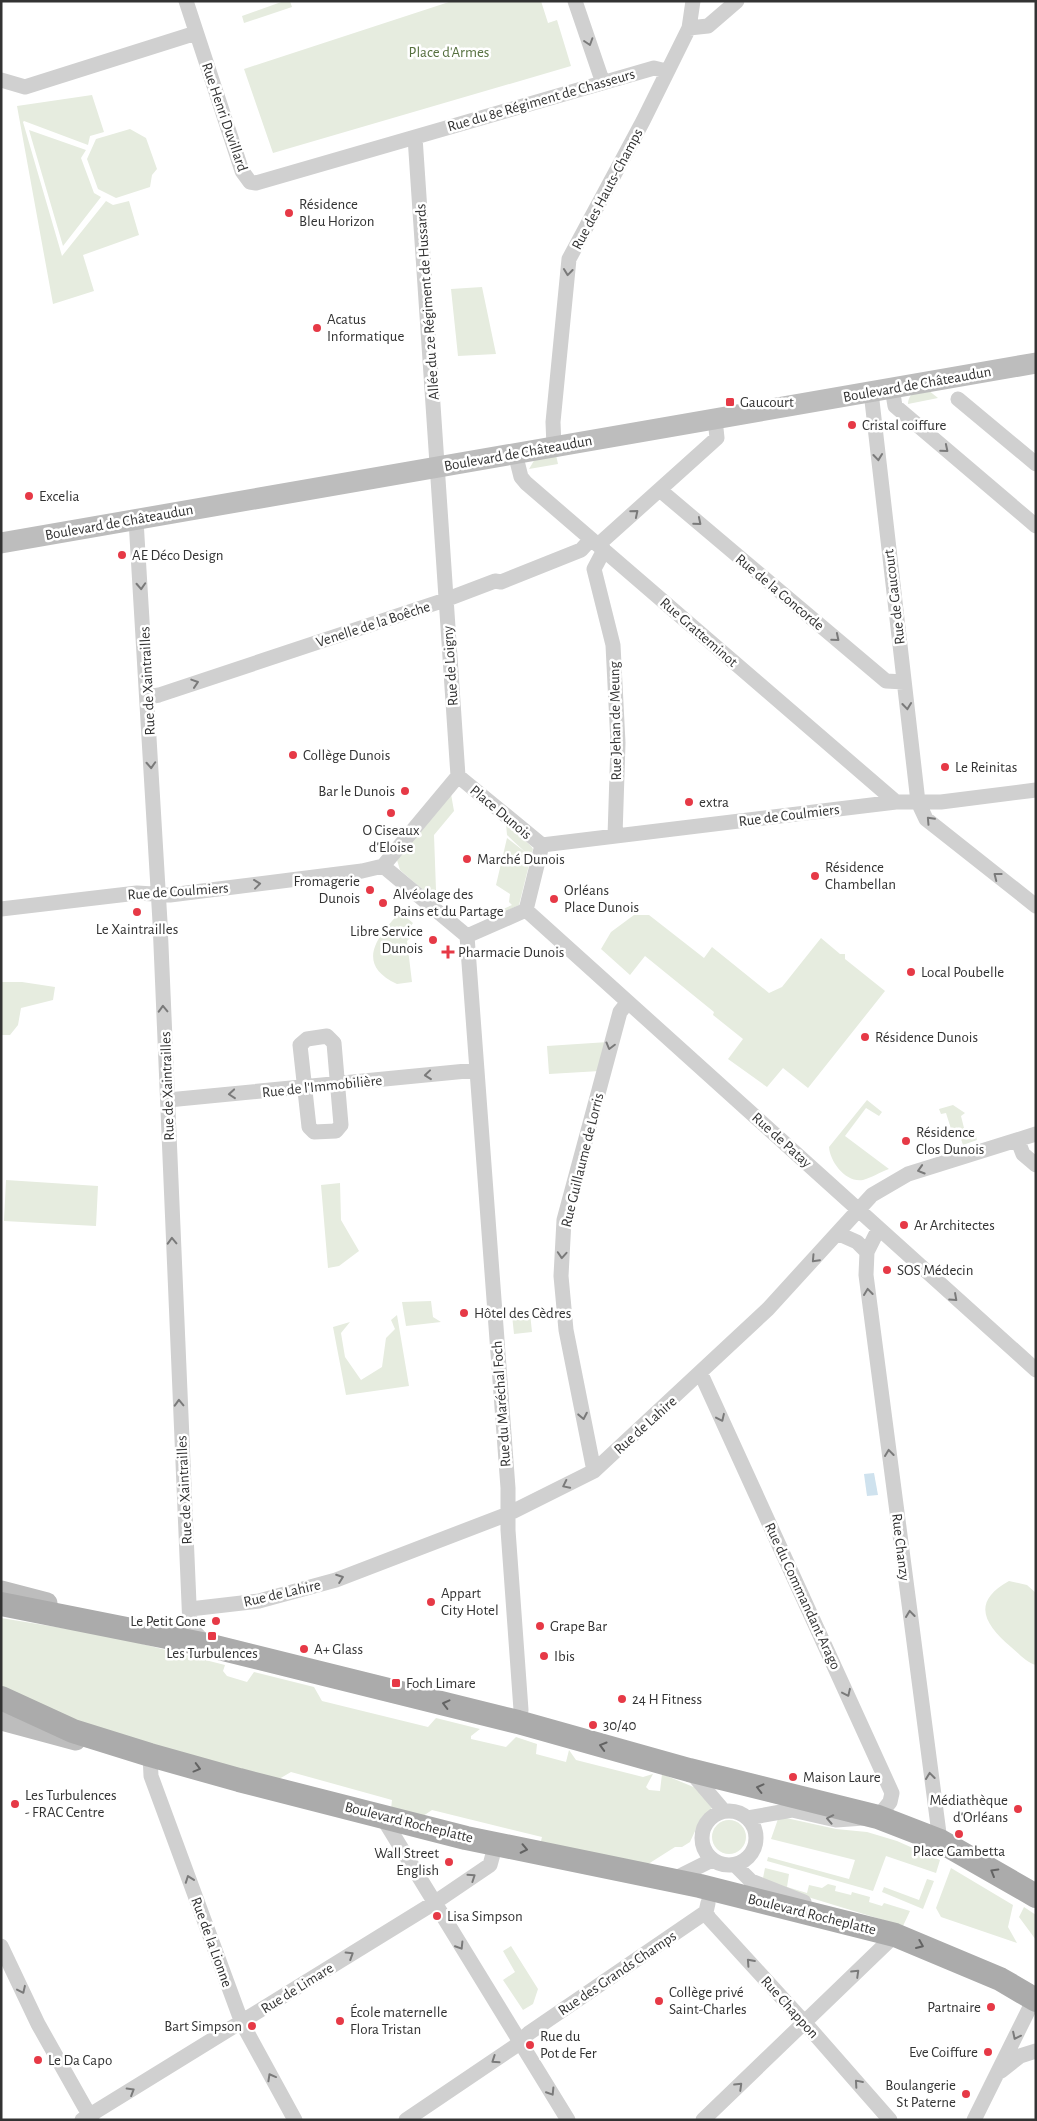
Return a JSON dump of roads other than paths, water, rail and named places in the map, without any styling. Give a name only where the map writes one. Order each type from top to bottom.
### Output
[{"type":"main road","name":"Boulevard de Châteaudun","points":[[1,543],[1036,363]]},
{"type":"main road","points":[[1,1591],[207,1645],[518,1722],[689,1770],[878,1817],[940,1841],[1036,1896]]},
{"type":"main road","points":[[1,1604],[207,1645]]},
{"type":"main road","name":"Boulevard Rocheplatte","points":[[1,1698],[73,1731],[150,1756]]},
{"type":"main road","name":"Boulevard Rocheplatte","points":[[1,1720],[80,1741],[150,1756],[466,1838],[712,1889],[895,1935],[1031,1996]]},
{"type":"street","name":"Rue Henri Duvillard","points":[[186,1],[242,172],[250,182],[263,182],[415,137]]},
{"type":"street","points":[[575,1],[603,84]]},
{"type":"street","name":"Rue des Hauts-Champs","points":[[554,447],[553,422],[570,259],[643,121],[666,71],[689,28],[693,1]]},
{"type":"street","points":[[689,28],[708,26],[736,1]]},
{"type":"street","points":[[1,80],[25,87],[196,33]]},
{"type":"street","name":"Rue du 8e Régiment de Chasseurs","points":[[415,137],[654,68],[666,71]]},
{"type":"street","name":"Allée du 2e Régiment de Hussards","points":[[415,137],[438,467]]},
{"type":"street","points":[[892,388],[895,406],[1036,526]]},
{"type":"street","name":"Rue de Gaucourt","points":[[871,392],[918,802]]},
{"type":"street","points":[[958,399],[1036,464]]},
{"type":"street","name":"Rue Jehan de Meung","points":[[615,836],[618,743],[613,645],[594,568],[598,545],[661,491],[717,438],[716,419]]},
{"type":"street","name":"Rue Gratteminot","points":[[515,453],[521,477],[526,483],[896,802]]},
{"type":"street","name":"Rue de Loigny","points":[[438,467],[445,600],[458,776]]},
{"type":"street","name":"Rue de la Concorde","points":[[661,491],[886,680],[894,683],[904,682]]},
{"type":"street","name":"Rue de Xaintrailles","points":[[136,520],[148,696],[168,1100],[179,1410],[190,1627],[207,1645]]},
{"type":"street","name":"Venelle de la Boêche","points":[[148,696],[160,695],[445,600],[598,545]]},
{"type":"street","name":"Place Dunois","points":[[383,866],[458,776],[542,845],[526,910]]},
{"type":"street","name":"Rue de Coulmiers","points":[[542,845],[896,802],[940,802],[1036,790]]},
{"type":"street","points":[[918,802],[926,818],[1036,906]]},
{"type":"street","points":[[383,866],[467,936],[526,910]]},
{"type":"street","name":"Rue de Coulmiers","points":[[1,909],[157,893],[170,894],[362,871],[383,866]]},
{"type":"street","name":"Rue de Patay","points":[[526,910],[858,1209],[878,1230],[1036,1370]]},
{"type":"street","name":"Rue du Maréchal Foch","points":[[467,936],[522,1710],[518,1722]]},
{"type":"street","name":"Rue Guillaume de Lorris","points":[[594,1471],[566,1330],[561,1276],[564,1220],[620,1012],[628,1002]]},
{"type":"street","points":[[327,1036],[334,1043],[338,1084],[341,1125],[336,1131],[314,1132],[309,1127],[300,1045],[306,1038],[327,1036]]},
{"type":"street","name":"Rue de l'Immobilière","points":[[168,1100],[477,1070]]},
{"type":"street","name":"Rue de Lahire","points":[[190,1609],[259,1601],[336,1580],[508,1514],[594,1471],[701,1374],[768,1309],[839,1234],[858,1209],[872,1195],[908,1174],[1036,1134]]},
{"type":"street","points":[[1018,1141],[1023,1154],[1036,1165]]},
{"type":"street","name":"Rue Chanzy","points":[[878,1230],[867,1252],[866,1275],[940,1841]]},
{"type":"street","points":[[839,1234],[856,1242],[867,1252]]},
{"type":"street","name":"Rue du Commandant Arago","points":[[701,1374],[890,1785],[892,1793],[890,1802],[878,1817]]},
{"type":"street","name":"Rue de la Lionne","points":[[150,1756],[151,1776],[242,2023],[295,2120]]},
{"type":"street","points":[[689,1770],[724,1811]]},
{"type":"street","points":[[748,1818],[792,1810],[836,1820],[878,1817]]},
{"type":"street","points":[[724,1811],[741,1813],[748,1818],[755,1831],[756,1845],[744,1861],[727,1866],[712,1860],[703,1848],[702,1832],[710,1818],[724,1811]]},
{"type":"street","points":[[381,1815],[568,2120]]},
{"type":"street","name":"Rue de Limare","points":[[88,2118],[434,1903],[490,1865],[496,1843]]},
{"type":"street","points":[[670,1880],[712,1860]]},
{"type":"street","name":"Boulevard Rocheplatte","points":[[735,1865],[751,1881],[793,1899],[895,1935]]},
{"type":"street","points":[[706,1912],[712,1889]]},
{"type":"street","name":"Rue Chappon","points":[[706,1912],[890,2120]]},
{"type":"street","name":"Rue des Grands Champs","points":[[406,2120],[706,1912]]},
{"type":"street","points":[[703,2120],[895,1935]]},
{"type":"street","points":[[1,1946],[38,2024],[88,2118]]},
{"type":"street","points":[[974,2120],[998,2074],[1031,1996]]},
{"type":"street","points":[[998,2074],[1020,2056],[1036,2051]]},
{"type":"water","points":[[874,1473],[878,1495],[867,1496],[864,1474]]},
{"type":"place","name":"Résidence Bleu Horizon","points":[[289,213]]},
{"type":"place","name":"Acatus Informatique","points":[[317,328]]},
{"type":"place","name":"Gaucourt","points":[[730,402]]},
{"type":"place","name":"Cristal coiffure","points":[[852,425]]},
{"type":"place","name":"Excelia","points":[[29,496]]},
{"type":"place","name":"AE Déco Design","points":[[122,555]]},
{"type":"place","name":"Collège Dunois","points":[[293,755]]},
{"type":"place","name":"Le Reinitas","points":[[945,767]]},
{"type":"place","name":"Bar le Dunois","points":[[405,791]]},
{"type":"place","name":"extra","points":[[689,802]]},
{"type":"place","name":"O Ciseaux d'Eloise","points":[[391,813]]},
{"type":"place","name":"Marché Dunois","points":[[467,859]]},
{"type":"place","name":"Résidence Chambellan","points":[[815,876]]},
{"type":"place","name":"Fromagerie Dunois","points":[[370,890]]},
{"type":"place","name":"Orléans Place Dunois","points":[[554,899]]},
{"type":"place","name":"Alvéolage des Pains et du Partage","points":[[383,903]]},
{"type":"place","name":"Le Xaintrailles","points":[[137,912]]},
{"type":"place","name":"Libre Service Dunois","points":[[433,940]]},
{"type":"place","name":"Pharmacie Dunois","points":[[448,952]]},
{"type":"place","name":"Local Poubelle","points":[[911,972]]},
{"type":"place","name":"Résidence Dunois","points":[[865,1037]]},
{"type":"place","name":"Résidence Clos Dunois","points":[[906,1141]]},
{"type":"place","name":"Ar Architectes","points":[[904,1225]]},
{"type":"place","name":"SOS Médecin","points":[[887,1270]]},
{"type":"place","name":"Hôtel des Cèdres","points":[[464,1313]]},
{"type":"place","name":"Appart City Hotel","points":[[431,1602]]},
{"type":"place","name":"Le Petit Gone","points":[[216,1621]]},
{"type":"place","name":"Grape Bar","points":[[540,1626]]},
{"type":"place","name":"Les Turbulences","points":[[212,1636]]},
{"type":"place","name":"A+ Glass","points":[[304,1649]]},
{"type":"place","name":"Ibis","points":[[544,1656]]},
{"type":"place","name":"Foch Limare","points":[[396,1683]]},
{"type":"place","name":"24 H Fitness","points":[[622,1699]]},
{"type":"place","name":"30/40","points":[[593,1725]]},
{"type":"place","name":"Maison Laure","points":[[793,1777]]},
{"type":"place","name":"Les Turbulences - FRAC Centre","points":[[15,1804]]},
{"type":"place","name":"Médiathèque d'Orléans","points":[[1018,1809]]},
{"type":"place","name":"Place Gambetta","points":[[959,1834]]},
{"type":"place","name":"Wall Street English","points":[[449,1862]]},
{"type":"place","name":"Lisa Simpson","points":[[437,1916]]},
{"type":"place","name":"Collège privé Saint-Charles","points":[[659,2001]]},
{"type":"place","name":"Partnaire","points":[[991,2007]]},
{"type":"place","name":"École maternelle Flora Tristan","points":[[340,2021]]},
{"type":"place","name":"Bart Simpson","points":[[252,2026]]},
{"type":"place","name":"Rue du Pot de Fer","points":[[530,2045]]},
{"type":"place","name":"Eve Coiffure","points":[[988,2052]]},
{"type":"place","name":"Le Da Capo","points":[[38,2060]]},
{"type":"place","name":"Boulangerie St Paterne","points":[[966,2094]]},
{"type":"park label","name":"Place d'Armes","points":[[449,52]]}]
